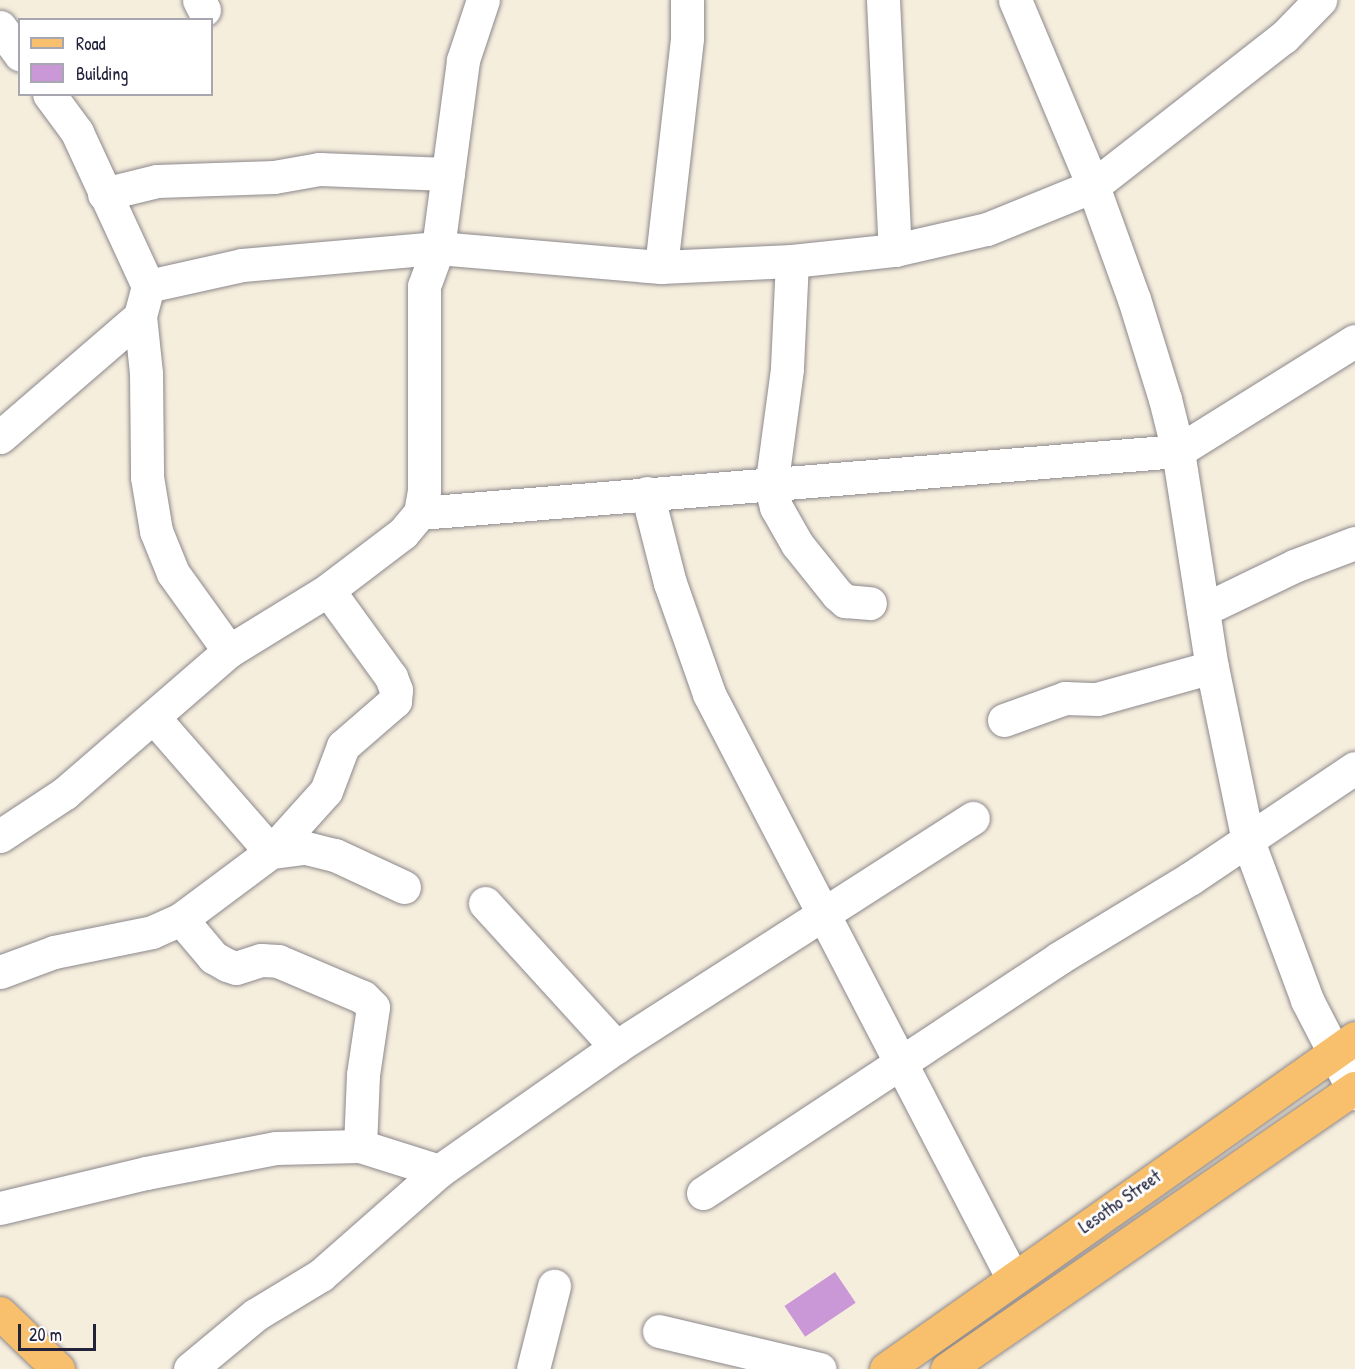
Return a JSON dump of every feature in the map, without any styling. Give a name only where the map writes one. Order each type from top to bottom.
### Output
[{"type":"main road","name":"Lesotho Street","points":[[886,1369],[1012,1277],[1344,1046]]},
{"type":"main road","points":[[947,1369],[1354,1090]]},
{"type":"main road","points":[[0,1313],[58,1369]]},
{"type":"street","points":[[0,836],[65,793],[155,719],[229,651],[328,590],[403,533],[420,513],[424,490],[424,286],[438,248],[463,60],[483,0]]},
{"type":"street","points":[[662,267],[687,38],[687,0]]},
{"type":"street","points":[[883,0],[895,249]]},
{"type":"street","points":[[1015,0],[1093,186],[1134,299],[1178,451],[1212,667],[1248,841],[1307,1000],[1344,1046],[1354,1090]]},
{"type":"street","points":[[0,437],[144,301],[242,264],[438,248],[662,267],[792,261],[895,249],[987,229],[1093,186],[1284,37],[1320,0]]},
{"type":"street","points":[[0,27],[18,52]]},
{"type":"street","points":[[50,96],[77,132],[104,194],[144,301],[147,477],[156,531],[173,573],[229,651]]},
{"type":"street","points":[[104,194],[157,181],[274,177],[320,169],[448,174]]},
{"type":"street","points":[[792,261],[787,369],[771,487],[776,507],[797,544],[837,594],[845,602],[870,603]]},
{"type":"street","points":[[420,513],[647,493],[771,487],[1178,451],[1355,341]]},
{"type":"street","points":[[647,493],[670,583],[709,694],[902,1061],[1012,1277]]},
{"type":"street","points":[[1203,610],[1294,566],[1355,543]]},
{"type":"street","points":[[0,972],[54,952],[152,932],[181,919],[271,852],[326,791],[343,746],[395,701],[396,690],[391,677],[328,590]]},
{"type":"street","points":[[1004,720],[1065,698],[1097,699],[1212,667]]},
{"type":"street","points":[[155,719],[271,852]]},
{"type":"street","points":[[703,1193],[902,1061],[1248,841],[1355,768]]},
{"type":"street","points":[[190,1369],[255,1315],[321,1275],[439,1171],[616,1047],[826,915],[973,818]]},
{"type":"street","points":[[271,852],[306,848],[335,855],[404,887]]},
{"type":"street","points":[[485,903],[616,1047]]},
{"type":"street","points":[[181,919],[213,957],[226,965],[236,968],[261,960],[278,962],[363,997],[373,1007],[363,1075],[360,1146]]},
{"type":"street","points":[[0,1208],[146,1173],[276,1148],[360,1146],[439,1171]]},
{"type":"street","points":[[533,1369],[554,1286]]},
{"type":"street","points":[[659,1331],[820,1369]]},
{"type":"building","points":[[835,1272],[856,1303],[805,1337],[784,1306]]}]
